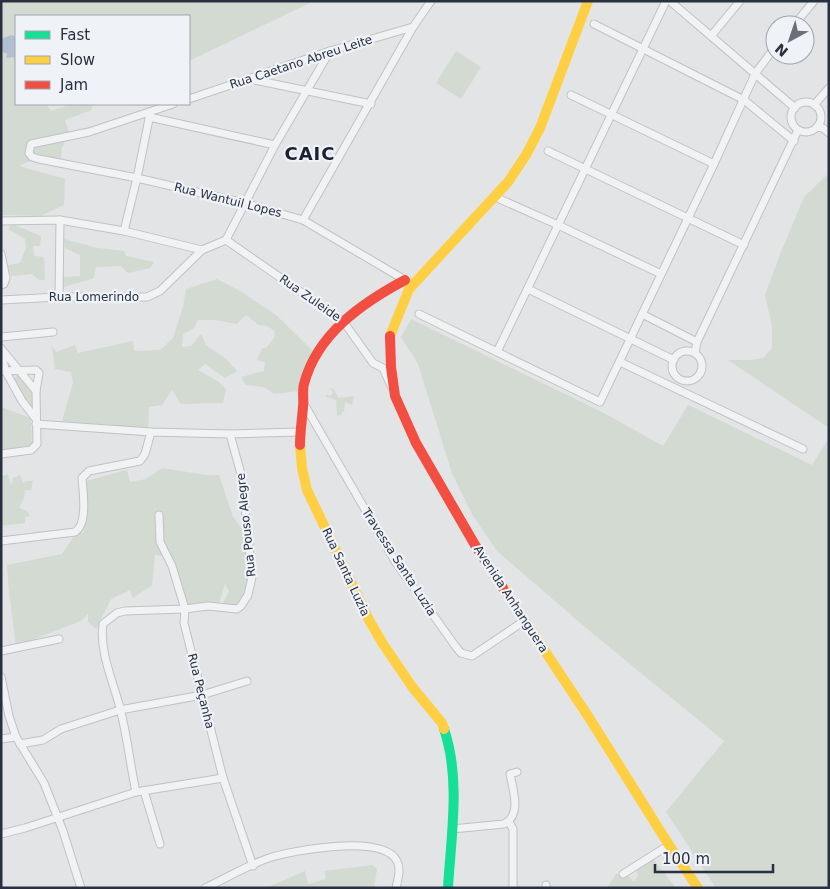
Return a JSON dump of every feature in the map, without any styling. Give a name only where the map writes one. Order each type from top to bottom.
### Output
[{"type":"street","points":[[303,220],[414,27],[431,1]]},
{"type":"street","points":[[407,285],[508,182],[526,155],[540,128],[588,1]]},
{"type":"street","points":[[497,352],[666,1]]},
{"type":"street","points":[[670,1],[795,108]]},
{"type":"street","points":[[711,36],[740,1]]},
{"type":"street","points":[[802,15],[814,1]]},
{"type":"street","points":[[594,24],[744,100],[794,141]]},
{"type":"street","name":"Rua Caetano Abreu Leite","points":[[190,99],[330,50],[414,27]]},
{"type":"street","points":[[226,240],[275,145],[330,50]]},
{"type":"street","points":[[419,314],[600,402],[755,74],[765,60]]},
{"type":"street","points":[[249,78],[371,104]]},
{"type":"street","points":[[814,105],[829,88]]},
{"type":"street","points":[[571,95],[714,164]]},
{"type":"street","points":[[818,127],[821,115],[814,105],[802,103],[795,108],[792,119],[798,130],[806,132],[818,127],[823,128],[829,133]]},
{"type":"street","points":[[150,114],[171,105]]},
{"type":"street","points":[[150,114],[275,145]]},
{"type":"street","points":[[124,231],[150,114]]},
{"type":"street","name":"Rua Wantuil Lopes","points":[[150,114],[89,132],[31,144],[29,153],[32,157],[39,159],[137,178],[244,203],[303,220],[407,285]]},
{"type":"street","points":[[695,353],[697,342],[798,130]]},
{"type":"street","points":[[548,151],[744,245]]},
{"type":"street","points":[[494,197],[558,224],[661,274]]},
{"type":"street","points":[[59,296],[60,220]]},
{"type":"street","points":[[1,221],[60,220],[124,231],[202,250]]},
{"type":"street","name":"Rua Lomerindo","points":[[1,300],[59,296],[148,296],[154,294],[202,250],[226,240]]},
{"type":"street","name":"Rua Zuleide","points":[[226,240],[343,321],[373,363],[383,368],[395,396]]},
{"type":"street","points":[[1,254],[6,278],[4,284],[1,285]]},
{"type":"street","name":"Rua Santa Luzia","points":[[407,285],[363,306],[343,321],[315,358],[304,386],[304,404],[299,432],[302,469],[307,490],[369,620],[391,658],[442,723],[450,744],[453,770],[448,888]]},
{"type":"street","name":"Avenida Anhanguera","points":[[407,285],[390,336],[391,367],[395,396],[416,443],[475,545],[588,716],[698,888]]},
{"type":"street","points":[[528,289],[674,360]]},
{"type":"street","points":[[642,314],[697,342]]},
{"type":"street","points":[[1,337],[53,332]]},
{"type":"street","points":[[2,349],[36,391]]},
{"type":"street","points":[[2,349],[3,370],[36,422]]},
{"type":"street","points":[[683,352],[695,353],[701,359],[701,372],[692,380],[680,378],[674,372],[674,360],[683,352]]},
{"type":"street","points":[[620,362],[803,449]]},
{"type":"street","points":[[1,454],[31,450],[38,441],[36,391],[38,370],[3,370]]},
{"type":"street","points":[[675,388],[680,378]]},
{"type":"street","name":"Travessa Santa Luzia","points":[[304,404],[396,562],[461,653],[472,656],[524,621]]},
{"type":"street","points":[[36,422],[151,432],[230,434],[299,432]]},
{"type":"street","points":[[1,541],[79,530],[83,522],[82,478],[84,475],[89,472],[140,460],[146,450],[151,432]]},
{"type":"street","name":"Rua Pouso Alegre","points":[[160,844],[140,792],[108,668],[101,634],[102,624],[117,613],[125,611],[185,609],[208,606],[237,609],[245,601],[252,577],[242,478],[230,434]]},
{"type":"street","name":"Rua Peçanha","points":[[159,515],[160,542],[172,566],[185,609],[184,623],[222,778],[252,866]]},
{"type":"street","points":[[1,651],[59,639]]},
{"type":"street","points":[[1,676],[9,716],[16,737],[44,783],[58,817],[81,888]]},
{"type":"street","points":[[20,744],[43,740],[60,729],[120,710],[202,695],[247,682]]},
{"type":"street","points":[[1,739],[16,737]]},
{"type":"street","points":[[452,829],[509,822],[514,816],[515,808],[510,774],[518,772]]},
{"type":"street","points":[[1,834],[140,792],[222,778]]},
{"type":"street","points":[[509,822],[513,829],[513,888]]},
{"type":"street","points":[[623,874],[669,845]]},
{"type":"street","points":[[205,888],[270,858],[303,849],[366,846],[376,847],[388,852],[397,861],[399,873],[396,888]]},
{"type":"shaded area","points":[[1,1],[314,1],[190,61],[190,15],[15,15],[15,36],[11,35],[1,39]]},
{"type":"shaded area","points":[[1,51],[7,54],[6,57],[15,58],[15,105],[47,105],[51,111],[69,105],[92,105],[92,110],[65,120],[69,132],[62,148],[61,159],[42,156],[19,166],[65,179],[64,205],[41,216],[1,215]]},
{"type":"shaded area","points":[[456,51],[481,67],[461,99],[436,83]]},
{"type":"shaded area","points":[[829,173],[829,428],[728,360],[763,358],[772,348],[772,326],[765,295],[804,197]]},
{"type":"shaded area","points":[[12,224],[41,236],[40,246],[33,246],[34,256],[44,257],[45,280],[39,280],[32,274],[11,276],[8,265],[20,263],[26,248],[25,239],[8,229]]},
{"type":"shaded area","points":[[64,239],[98,248],[124,251],[126,256],[154,262],[150,268],[128,273],[121,266],[96,267],[94,278],[61,288],[63,277],[80,276],[80,255],[65,248]]},
{"type":"shaded area","points":[[217,279],[240,291],[276,315],[313,351],[308,371],[298,391],[274,394],[264,387],[246,385],[241,377],[264,371],[265,362],[257,360],[262,348],[266,348],[274,338],[275,331],[267,326],[259,325],[246,315],[237,324],[215,320],[198,320],[193,329],[183,334],[182,347],[191,346],[201,334],[206,345],[226,359],[237,371],[225,378],[205,364],[198,370],[219,382],[226,389],[223,403],[181,404],[172,390],[162,405],[149,407],[148,428],[62,421],[73,383],[71,372],[55,369],[52,346],[56,352],[75,345],[78,353],[133,341],[134,351],[160,350],[173,338],[183,307],[186,289]]},
{"type":"shaded area","points":[[411,319],[604,413],[663,446],[688,405],[812,465],[829,438],[829,888],[716,888],[666,812],[724,741],[592,633],[497,551],[472,514],[452,473],[418,364],[401,337]]},
{"type":"shaded area","points":[[19,373],[34,392],[34,413],[23,399],[13,380]]},
{"type":"shaded area","points":[[330,388],[333,389],[339,398],[354,396],[352,405],[345,402],[344,412],[341,415],[337,416],[336,400],[326,397],[326,394],[332,395],[333,392]]},
{"type":"shaded area","points":[[1,407],[31,418],[32,445],[1,450]]},
{"type":"shaded area","points":[[162,468],[206,475],[219,475],[233,517],[245,533],[248,580],[242,599],[235,606],[222,605],[229,591],[225,584],[219,604],[187,606],[175,587],[164,556],[155,555],[152,585],[133,598],[130,590],[111,599],[96,629],[88,622],[88,614],[81,621],[16,646],[7,565],[62,554],[74,536],[84,532],[86,481],[127,470],[130,482],[146,479]]},
{"type":"shaded area","points":[[8,474],[11,486],[13,478],[20,475],[23,483],[33,481],[31,490],[25,490],[24,498],[19,508],[27,511],[30,516],[25,517],[25,523],[1,526],[1,477]]},
{"type":"shaded area","points":[[652,858],[676,888],[607,888],[616,874],[628,875],[634,882],[638,875],[636,868]]},
{"type":"shaded area","points":[[372,865],[377,869],[374,888],[266,888],[305,871],[308,884],[326,879],[325,871]]},
{"type":"water","points":[[11,35],[15,36],[15,58],[6,58],[7,54],[1,51],[1,39]]},
{"type":"traffic: fast","points":[[444,729],[449,748],[454,788],[448,888]]},
{"type":"traffic: slow","points":[[390,336],[409,289],[508,182],[526,155],[540,128],[588,1]]},
{"type":"traffic: slow","points":[[300,445],[302,468],[307,490],[369,620],[413,688],[442,723],[444,729]]},
{"type":"traffic: slow","points":[[503,588],[588,716],[698,888]]},
{"type":"traffic: jam","points":[[300,445],[303,387],[310,366],[319,350],[343,322],[373,299],[405,280]]},
{"type":"traffic: jam","points":[[390,336],[391,367],[395,396],[416,443],[475,545],[503,588]]},
{"type":"district","name":"CAIC","points":[[310,153]]}]
